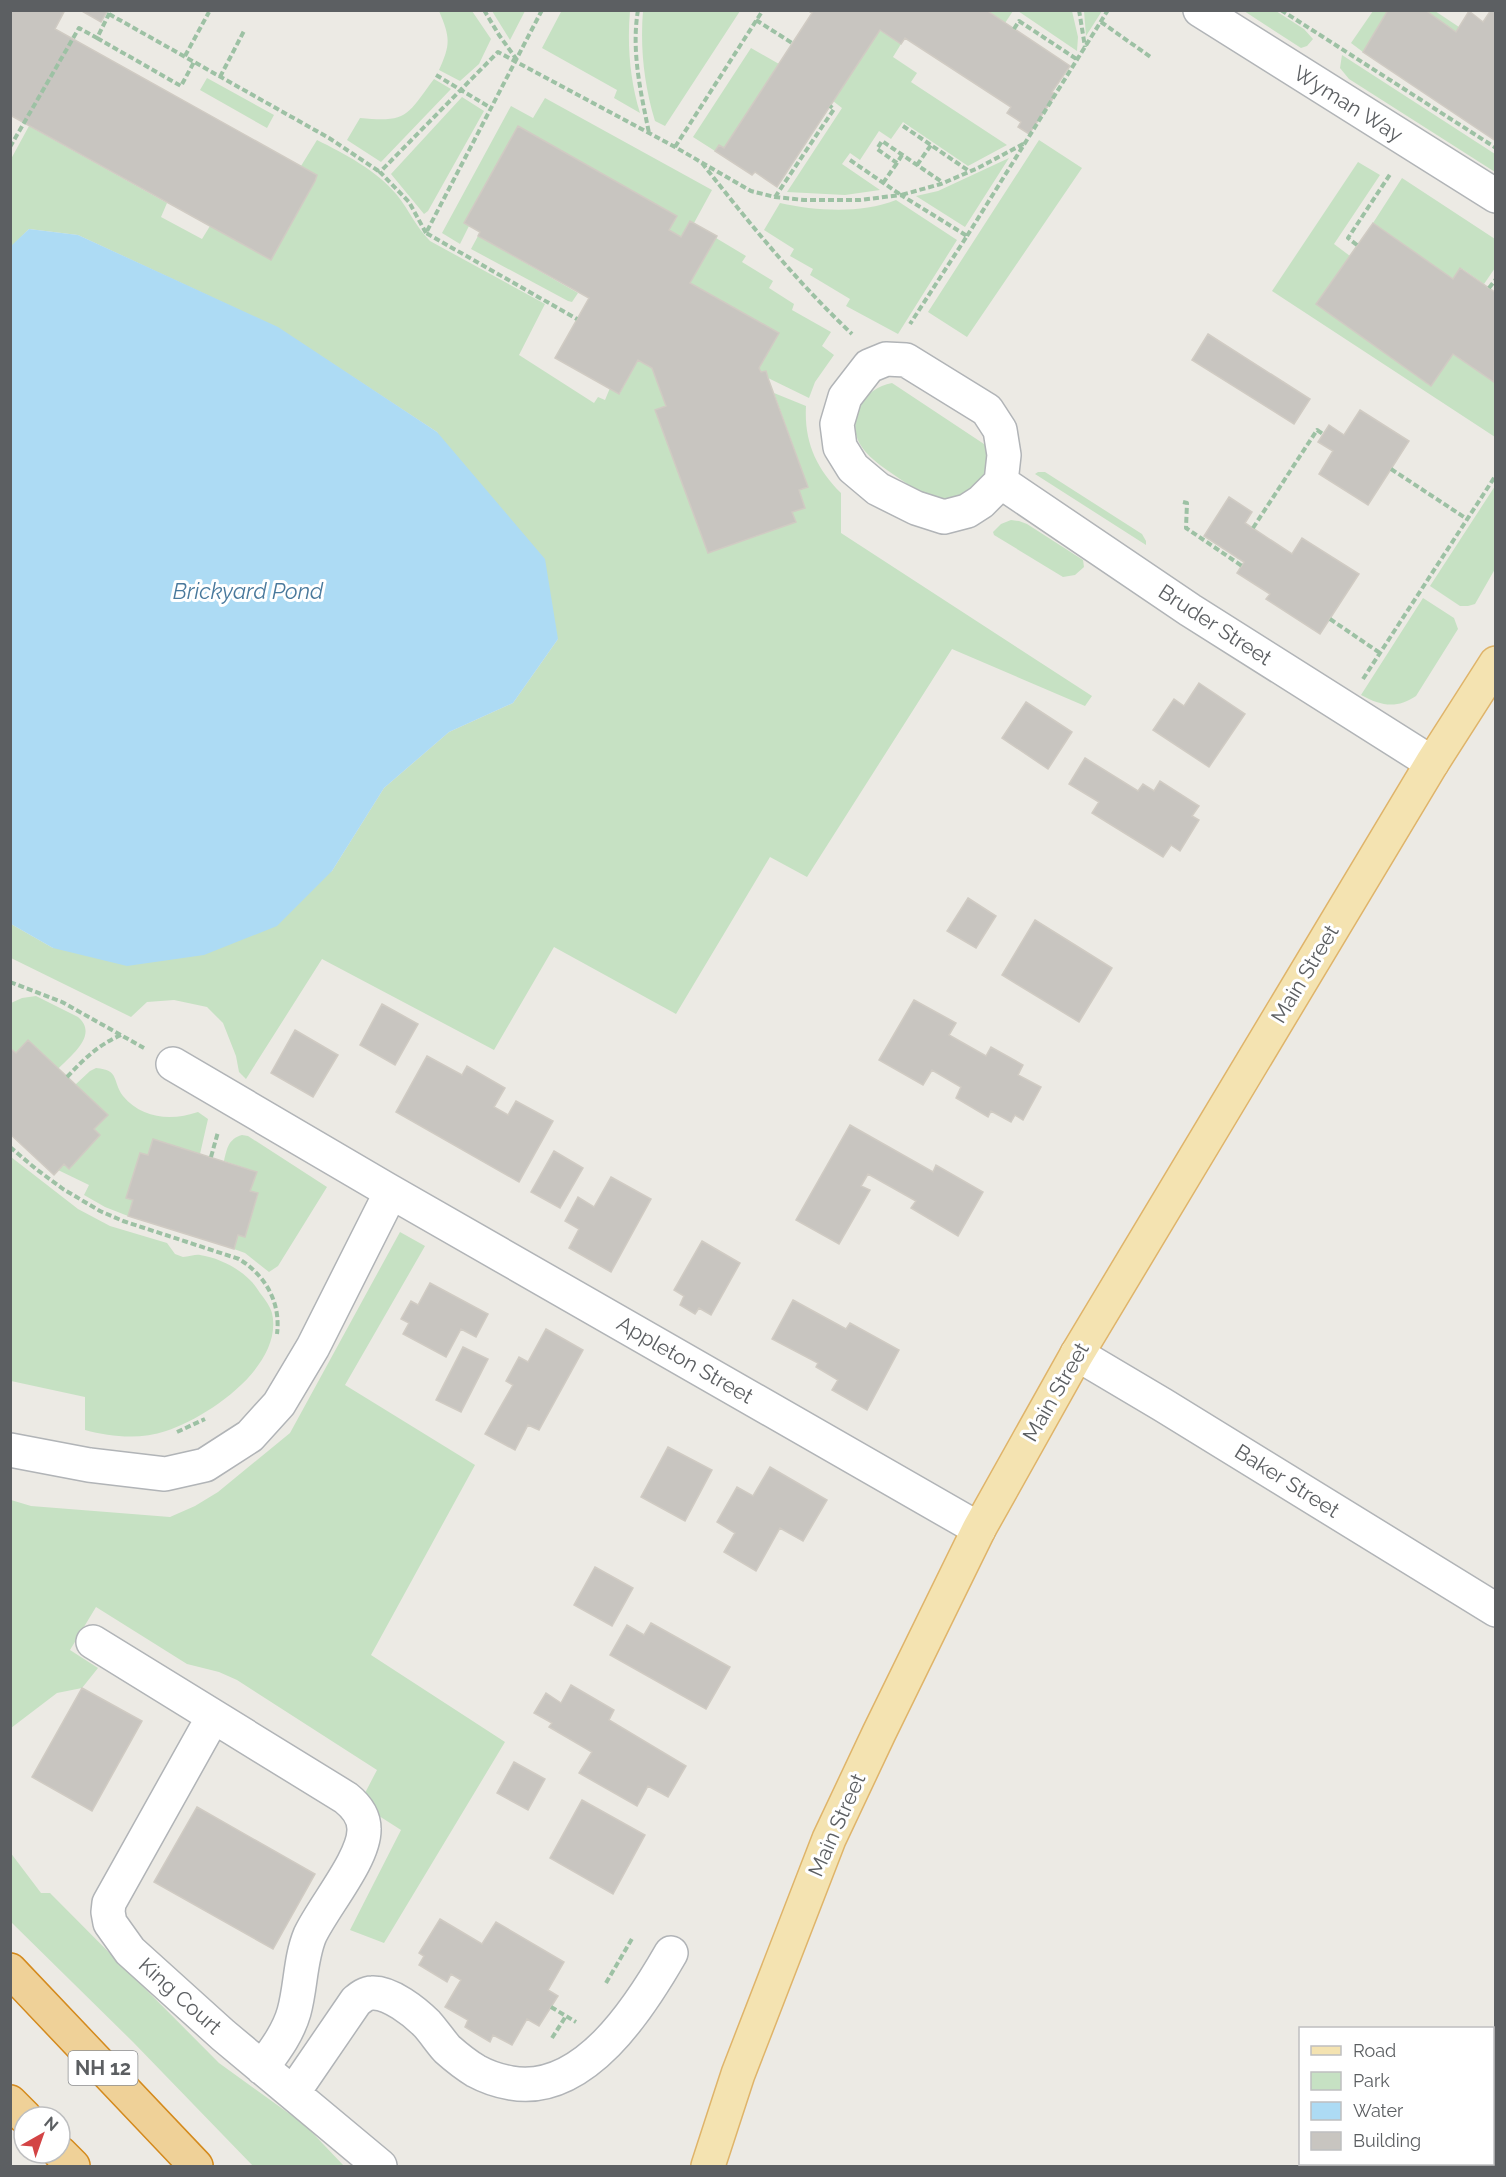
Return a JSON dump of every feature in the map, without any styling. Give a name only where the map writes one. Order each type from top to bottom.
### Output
[{"type":"highway","name":"NH 12","points":[[10,1970],[196,2166]]},
{"type":"main road","name":"Main Street","points":[[708,2166],[738,2074],[829,1839],[979,1528],[1077,1354],[1432,763],[1496,663]]},
{"type":"street","name":"Wyman Way","points":[[1200,10],[1496,196]]},
{"type":"street","points":[[886,359],[906,360],[987,410],[1000,430],[1004,455],[1001,482],[981,502],[967,511],[944,517],[916,508],[878,489],[853,468],[840,447],[837,424],[845,397],[869,366],[886,359]]},
{"type":"street","name":"Bruder Street","points":[[1001,482],[1184,606],[1432,763]]},
{"type":"street","name":"Appleton Street","points":[[173,1064],[979,1528]]},
{"type":"street","points":[[10,1450],[89,1465],[165,1474],[205,1465],[250,1436],[279,1404],[313,1347],[391,1191]]},
{"type":"street","name":"Baker Street","points":[[1077,1354],[1496,1610]]},
{"type":"street","points":[[93,1642],[346,1798],[357,1807],[364,1828],[358,1853],[310,1936],[294,2014],[286,2032],[262,2068]]},
{"type":"street","name":"King Court","points":[[213,1717],[110,1903],[108,1912],[110,1923],[130,1951],[262,2068],[380,2166]]},
{"type":"street","points":[[293,2093],[356,2001],[372,1993],[384,1994],[414,2013],[427,2024],[447,2049],[479,2072],[499,2080],[537,2085],[590,2059],[612,2039],[651,1989],[671,1953]]},
{"type":"path","points":[[484,10],[517,61]]},
{"type":"path","points":[[426,233],[542,10]]},
{"type":"path","points":[[638,10],[635,25],[638,78],[649,133]]},
{"type":"path","points":[[675,147],[762,10]]},
{"type":"path","points":[[1079,10],[1085,48]]},
{"type":"path","points":[[702,163],[770,249],[810,295],[857,340],[886,359],[967,236],[1108,10]]},
{"type":"path","points":[[1281,10],[1496,148]]},
{"type":"path","points":[[97,38],[110,12],[329,138],[380,172],[409,202],[426,233],[577,319]]},
{"type":"path","points":[[185,56],[209,12]]},
{"type":"path","points":[[756,20],[792,44]]},
{"type":"path","points":[[1014,29],[1019,21],[1078,60]]},
{"type":"path","points":[[1101,22],[1152,58]]},
{"type":"path","points":[[10,147],[79,28],[181,86],[194,62]]},
{"type":"path","points":[[220,77],[244,32]]},
{"type":"path","points":[[380,172],[498,52],[675,147],[751,191],[775,197],[804,201],[860,200],[901,195],[943,183],[1026,143]]},
{"type":"path","points":[[436,75],[491,108]]},
{"type":"path","points":[[775,197],[834,110],[830,106]]},
{"type":"path","points":[[903,126],[970,171]]},
{"type":"path","points":[[897,163],[877,149],[882,141],[943,183]]},
{"type":"path","points":[[917,165],[931,145]]},
{"type":"path","points":[[883,183],[902,155]]},
{"type":"path","points":[[850,160],[967,236]]},
{"type":"path","points":[[1357,245],[1348,238],[1397,165]]},
{"type":"path","points":[[1489,288],[1496,279]]},
{"type":"path","points":[[1253,528],[1317,430],[1323,434]]},
{"type":"path","points":[[1391,469],[1467,519]]},
{"type":"path","points":[[1362,681],[1496,475]]},
{"type":"path","points":[[1184,502],[1187,503],[1186,528],[1242,566]]},
{"type":"path","points":[[1330,619],[1380,652]]},
{"type":"path","points":[[10,982],[62,1002],[173,1064]]},
{"type":"path","points":[[67,1077],[91,1052],[121,1035]]},
{"type":"path","points":[[211,1157],[220,1125]]},
{"type":"path","points":[[10,1147],[63,1189],[100,1211],[123,1221],[239,1259],[250,1265],[270,1289],[278,1324],[277,1338]]},
{"type":"path","points":[[173,1434],[213,1414]]},
{"type":"path","points":[[604,1986],[633,1937]]},
{"type":"path","points":[[551,2007],[581,2026]]},
{"type":"green space","points":[[562,10],[630,11],[630,62],[640,113],[614,98],[617,90],[542,48]]},
{"type":"green space","points":[[439,11],[472,11],[491,39],[479,64],[460,81],[439,70],[446,53],[448,40]]},
{"type":"green space","points":[[492,11],[525,11],[510,40]]},
{"type":"green space","points":[[643,11],[740,11],[665,126],[655,121],[648,93],[642,39]]},
{"type":"green space","points":[[986,11],[1013,11],[1005,23]]},
{"type":"green space","points":[[1018,11],[1072,11],[1078,37],[1077,51]]},
{"type":"green space","points":[[1084,11],[1102,11],[1086,36]]},
{"type":"green space","points":[[1244,11],[1276,11],[1304,29],[1313,39],[1307,46],[1301,48]]},
{"type":"green space","points":[[1373,11],[1388,11],[1363,52],[1351,43]]},
{"type":"green space","points":[[1425,11],[1435,11],[1459,27],[1456,32]]},
{"type":"green space","points":[[880,30],[901,44],[893,57],[917,73],[911,82],[1007,145],[968,166],[903,122],[891,139],[879,131],[860,160],[850,153],[842,164],[880,190],[845,195],[787,192],[842,108],[833,101]]},
{"type":"green space","points":[[751,48],[779,64],[724,148],[715,151],[693,137]]},
{"type":"green space","points":[[1342,55],[1495,154],[1495,172],[1349,79],[1340,68]]},
{"type":"green space","points":[[207,78],[274,115],[267,128],[200,90]]},
{"type":"green space","points":[[434,79],[451,89],[381,162],[347,140],[360,118],[388,119],[405,114]]},
{"type":"green space","points":[[462,97],[484,111],[428,211],[424,214],[391,174]]},
{"type":"green space","points":[[545,98],[712,190],[694,223],[690,221],[681,237],[669,230],[677,216],[518,127],[464,223],[469,226],[460,244],[442,233],[511,106],[533,118]]},
{"type":"green space","points":[[29,126],[167,203],[161,217],[202,239],[210,226],[271,260],[317,175],[301,166],[317,140],[338,151],[360,163],[389,186],[430,241],[545,304],[519,355],[594,403],[598,397],[605,400],[610,388],[620,393],[638,360],[652,368],[666,406],[656,410],[708,553],[795,522],[792,512],[805,508],[799,490],[808,487],[774,393],[806,406],[807,431],[813,453],[832,484],[841,493],[841,533],[1092,696],[1085,706],[952,649],[807,877],[770,857],[676,1014],[554,947],[494,1050],[322,959],[246,1079],[239,1072],[236,1056],[223,1023],[207,1007],[174,1000],[147,1002],[131,1017],[11,958],[11,924],[53,948],[332,871],[384,788],[449,732],[513,703],[558,639],[437,432],[278,328],[78,235],[29,229],[11,247],[11,159]]},
{"type":"green space","points":[[1039,140],[1082,168],[967,337],[928,312]]},
{"type":"green space","points":[[1009,158],[965,227],[916,196],[938,191]]},
{"type":"green space","points":[[1358,162],[1380,175],[1334,244],[1350,256],[1316,304],[1431,385],[1453,354],[1495,381],[1495,437],[1272,291]]},
{"type":"green space","points":[[1402,178],[1495,239],[1495,268],[1484,284],[1461,268],[1453,279],[1373,223]]},
{"type":"green space","points":[[896,200],[957,240],[898,334],[846,306],[850,299],[810,275],[813,269],[790,256],[794,249],[764,230],[780,203],[838,210],[868,208]]},
{"type":"green space","points":[[478,236],[578,293],[572,302],[568,301],[471,249]]},
{"type":"green space","points":[[716,238],[746,256],[742,262],[773,281],[769,288],[794,304],[792,310],[831,332],[822,346],[834,355],[815,382],[809,398],[768,378],[766,371],[761,372],[759,368],[778,333],[690,283]]},
{"type":"green space","points":[[892,383],[987,446],[989,475],[954,502],[930,498],[920,493],[871,458],[858,441],[855,431],[860,407],[873,391]]},
{"type":"green space","points":[[1045,472],[1142,534],[1146,545],[1035,474]]},
{"type":"green space","points":[[1495,486],[1495,569],[1475,604],[1460,606],[1430,586]]},
{"type":"green space","points":[[1011,520],[1027,524],[1083,560],[1084,567],[1075,575],[1063,577],[994,535],[993,532],[1001,524]]},
{"type":"green space","points":[[1423,598],[1454,618],[1458,629],[1416,696],[1402,703],[1382,704],[1361,695]]},
{"type":"green space","points":[[36,996],[78,1017],[84,1024],[86,1031],[81,1044],[58,1069],[16,1053],[11,1048],[11,1003],[22,998]]},
{"type":"green space","points":[[96,1068],[109,1071],[123,1096],[131,1104],[148,1114],[178,1117],[198,1112],[208,1119],[200,1154],[153,1140],[126,1198],[133,1200],[128,1216],[84,1195],[89,1185],[58,1170],[64,1164],[69,1168],[100,1135],[94,1129],[108,1115],[75,1085]]},
{"type":"green space","points":[[242,1135],[248,1136],[327,1187],[278,1266],[269,1272],[245,1253],[234,1249],[238,1235],[245,1237],[258,1194],[250,1191],[257,1172],[224,1161],[231,1142]]},
{"type":"green space","points":[[11,1157],[78,1209],[110,1226],[167,1243],[175,1254],[183,1257],[198,1255],[216,1259],[247,1277],[268,1304],[272,1313],[273,1333],[266,1352],[255,1370],[239,1387],[202,1414],[166,1431],[146,1436],[105,1434],[85,1430],[85,1397],[11,1381]]},
{"type":"green space","points":[[400,1232],[425,1246],[345,1385],[475,1465],[371,1655],[505,1742],[384,1943],[350,1930],[401,1830],[376,1814],[365,1793],[377,1770],[237,1680],[219,1672],[187,1664],[96,1607],[70,1650],[98,1668],[82,1688],[57,1693],[11,1728],[11,1500],[31,1506],[170,1517],[218,1492],[290,1433]]},
{"type":"green space","points":[[10,1852],[41,1893],[50,1893],[219,2063],[305,2125],[344,2166],[253,2166],[133,2042],[11,1922]]},
{"type":"water","name":"Brickyard Pond","points":[[29,229],[78,235],[278,327],[437,432],[545,559],[558,639],[513,703],[449,732],[384,788],[332,871],[277,926],[204,955],[127,966],[53,948],[11,924],[10,247]]},
{"type":"building","points":[[10,10],[65,10],[55,29],[317,175],[271,260],[10,115]]},
{"type":"building","points":[[80,10],[108,10],[101,22]]},
{"type":"building","points":[[807,10],[986,10],[1070,66],[1052,92],[1056,94],[1029,134],[1018,127],[1021,122],[1007,113],[1011,107],[905,38],[901,44],[880,30],[777,187],[755,172],[752,175],[715,151],[719,145],[724,148],[812,13]]},
{"type":"building","points":[[1388,10],[1425,10],[1456,32],[1469,11],[1483,22],[1491,10],[1496,10],[1496,141],[1363,52]]},
{"type":"building","points":[[518,126],[677,216],[669,230],[681,237],[690,221],[717,236],[690,283],[779,333],[759,368],[761,372],[766,371],[808,487],[799,490],[805,508],[792,512],[796,522],[708,553],[655,410],[666,406],[652,368],[638,360],[619,394],[555,358],[589,298],[478,236],[480,232],[464,223]]},
{"type":"building","points":[[1373,223],[1453,279],[1460,268],[1496,293],[1494,382],[1453,354],[1431,386],[1316,304]]},
{"type":"building","points":[[1208,334],[1310,399],[1294,424],[1192,360]]},
{"type":"building","points":[[1360,410],[1409,441],[1368,505],[1319,474],[1333,451],[1318,442],[1329,425],[1344,435]]},
{"type":"building","points":[[1229,497],[1252,512],[1245,523],[1292,554],[1302,538],[1359,574],[1320,634],[1266,599],[1270,594],[1237,573],[1244,562],[1204,536]]},
{"type":"building","points":[[1199,683],[1245,714],[1209,767],[1153,730],[1174,699],[1184,706]]},
{"type":"building","points":[[1026,702],[1072,732],[1048,769],[1002,738]]},
{"type":"building","points":[[1085,758],[1138,791],[1143,784],[1154,791],[1160,781],[1199,806],[1192,816],[1199,820],[1180,851],[1171,845],[1163,857],[1092,813],[1099,802],[1069,784]]},
{"type":"building","points":[[968,898],[996,916],[976,948],[947,931]]},
{"type":"building","points":[[1035,920],[1112,968],[1079,1022],[1002,975]]},
{"type":"building","points":[[914,1000],[956,1023],[949,1035],[986,1056],[991,1047],[1023,1065],[1018,1075],[1041,1087],[1023,1120],[1015,1115],[1011,1122],[991,1111],[988,1117],[956,1098],[961,1087],[932,1070],[923,1085],[879,1060]]},
{"type":"building","points":[[382,1004],[418,1024],[395,1065],[360,1045]]},
{"type":"building","points":[[295,1030],[338,1055],[313,1097],[271,1073]]},
{"type":"building","points":[[28,1040],[108,1115],[94,1129],[100,1135],[69,1169],[64,1164],[54,1175],[10,1134],[10,1048],[16,1053]]},
{"type":"building","points":[[427,1056],[462,1075],[467,1066],[505,1088],[494,1107],[508,1115],[516,1101],[553,1121],[519,1182],[396,1112]]},
{"type":"building","points":[[850,1125],[933,1172],[936,1165],[983,1192],[958,1236],[911,1208],[916,1201],[868,1174],[861,1186],[870,1190],[839,1244],[796,1220]]},
{"type":"building","points":[[153,1139],[257,1172],[250,1191],[258,1193],[245,1237],[238,1235],[234,1249],[128,1216],[133,1200],[126,1198],[140,1153],[148,1155]]},
{"type":"building","points":[[554,1151],[583,1168],[560,1208],[531,1192]]},
{"type":"building","points":[[611,1177],[651,1199],[611,1272],[569,1248],[579,1229],[565,1221],[578,1197],[594,1207]]},
{"type":"building","points":[[702,1241],[740,1263],[711,1315],[699,1308],[695,1314],[680,1305],[684,1296],[674,1290]]},
{"type":"building","points":[[430,1283],[488,1314],[476,1337],[461,1329],[446,1357],[403,1334],[409,1323],[401,1319],[411,1301],[418,1305]]},
{"type":"building","points":[[793,1300],[846,1329],[850,1323],[899,1350],[867,1410],[832,1390],[838,1380],[816,1367],[818,1363],[772,1339]]},
{"type":"building","points":[[546,1329],[583,1350],[539,1430],[528,1425],[515,1450],[485,1434],[513,1385],[506,1381],[519,1357],[528,1362]]},
{"type":"building","points":[[463,1347],[488,1359],[461,1412],[436,1400]]},
{"type":"building","points":[[668,1447],[712,1470],[685,1521],[641,1497]]},
{"type":"building","points":[[770,1467],[827,1500],[803,1541],[780,1528],[756,1571],[724,1552],[735,1533],[717,1522],[737,1487],[753,1496]]},
{"type":"building","points":[[595,1567],[633,1588],[612,1626],[574,1605]]},
{"type":"building","points":[[651,1623],[730,1667],[706,1709],[610,1655],[627,1625],[644,1635]]},
{"type":"building","points":[[571,1685],[614,1710],[609,1720],[686,1766],[668,1797],[648,1786],[637,1806],[579,1773],[592,1752],[549,1727],[552,1723],[534,1713],[546,1693],[561,1703]]},
{"type":"building","points":[[82,1688],[142,1721],[92,1811],[32,1777]]},
{"type":"building","points":[[514,1762],[545,1779],[528,1810],[497,1793]]},
{"type":"building","points":[[582,1800],[645,1835],[613,1894],[550,1858]]},
{"type":"building","points":[[197,1807],[315,1874],[273,1949],[154,1882]]},
{"type":"building","points":[[440,1919],[482,1944],[496,1922],[564,1962],[548,1990],[558,1996],[539,2026],[527,2019],[512,2045],[493,2035],[490,2042],[465,2027],[468,2020],[445,2007],[461,1980],[451,1974],[447,1982],[419,1965],[424,1956],[419,1953]]}]
